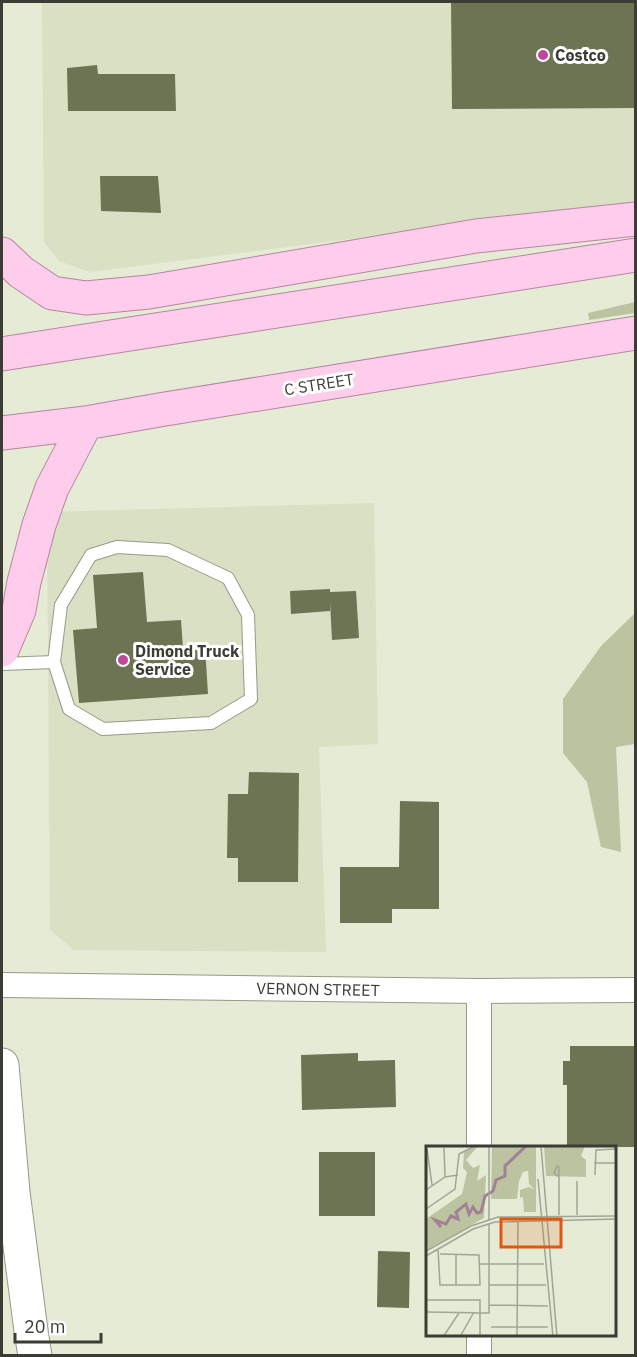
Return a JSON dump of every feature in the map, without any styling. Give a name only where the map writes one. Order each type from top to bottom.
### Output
[{"type":"main road","points":[[2,254],[21,272],[52,293],[86,298],[148,292],[476,236],[636,219]]},
{"type":"main road","points":[[2,354],[636,255]]},
{"type":"main road","name":"C STREET","points":[[2,433],[86,423],[636,333]]},
{"type":"main road","points":[[2,650],[19,610],[39,525],[52,488],[86,423]]},
{"type":"main road","points":[[2,1065],[13,1192],[35,1356]]},
{"type":"street","name":"VERNON STREET","points":[[2,985],[479,991],[636,990]]},
{"type":"street","points":[[479,991],[479,1146]]},
{"type":"street","points":[[479,1336],[479,1356]]},
{"type":"lane","points":[[117,548],[168,550],[228,578],[248,615],[251,699],[211,723],[103,729],[69,709],[54,662],[61,605],[91,555],[117,548]]},
{"type":"lane","points":[[2,664],[54,662]]},
{"type":"shaded area","points":[[42,2],[635,2],[635,203],[90,272],[59,261],[44,242]]},
{"type":"shaded area","points":[[635,302],[635,313],[589,320],[588,313]]},
{"type":"shaded area","points":[[374,503],[378,744],[319,747],[326,952],[74,950],[50,930],[47,512]]},
{"type":"shaded area","points":[[635,613],[635,744],[616,747],[621,852],[601,847],[587,782],[563,753],[563,699],[601,646]]},
{"type":"building","name":"Costco","points":[[451,2],[636,2],[636,108],[452,109]]},
{"type":"building","points":[[97,65],[98,74],[175,74],[176,111],[68,111],[67,68]]},
{"type":"building","points":[[100,176],[158,176],[161,213],[101,211]]},
{"type":"building","points":[[143,572],[147,622],[181,620],[183,648],[205,647],[208,694],[79,703],[73,630],[97,628],[93,575]]},
{"type":"building","points":[[330,589],[330,592],[356,591],[359,638],[332,640],[330,602],[330,611],[291,614],[290,591]]},
{"type":"building","points":[[249,772],[299,773],[298,882],[238,882],[238,858],[227,858],[228,794],[248,794]]},
{"type":"building","points":[[400,801],[439,802],[439,909],[392,909],[392,923],[340,923],[340,867],[399,867]]},
{"type":"building","points":[[570,1046],[636,1046],[636,1147],[567,1146],[567,1085],[563,1085],[563,1061],[570,1061]]},
{"type":"building","points":[[358,1053],[358,1061],[395,1060],[396,1107],[302,1110],[301,1055]]},
{"type":"building","points":[[319,1152],[375,1152],[375,1216],[319,1216]]},
{"type":"building","points":[[378,1251],[410,1252],[409,1308],[377,1307]]},
{"type":"place","name":"Costco","points":[[543,55]]},
{"type":"place","name":"Dimond Truck Service","points":[[123,660]]}]
